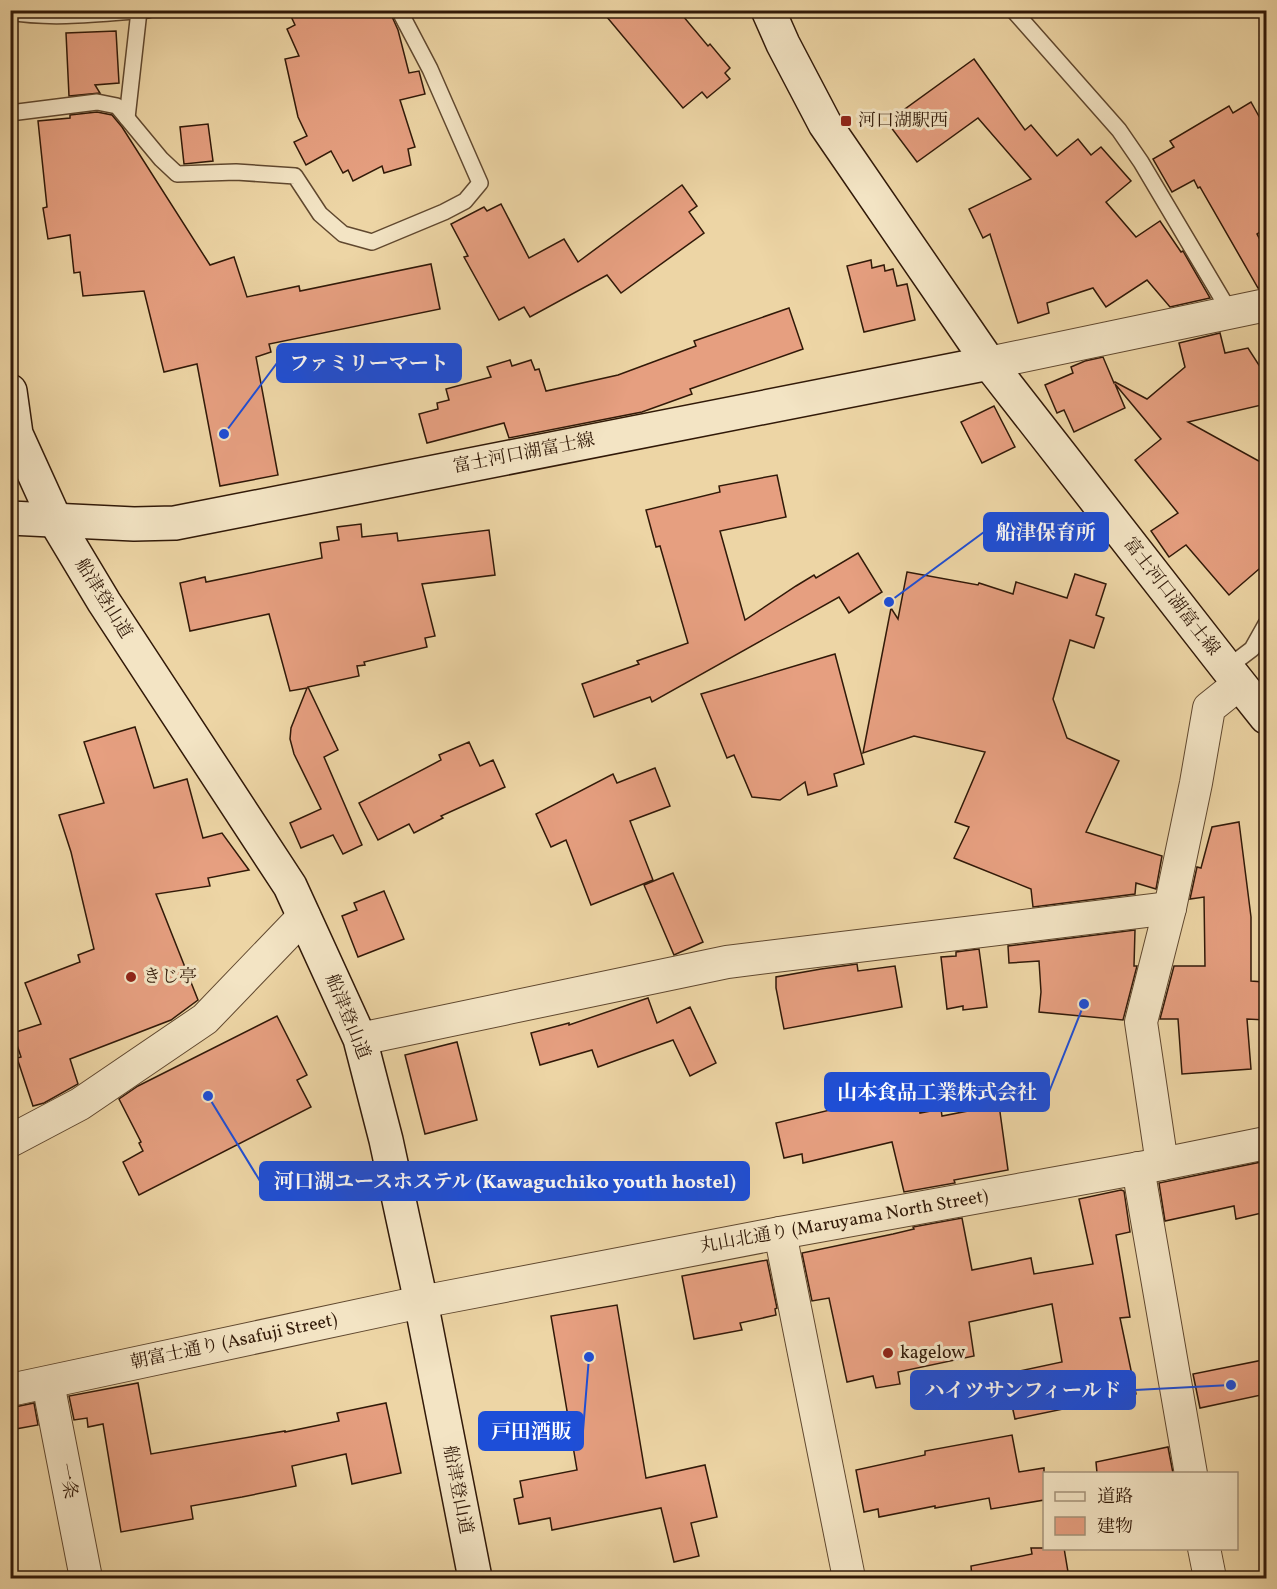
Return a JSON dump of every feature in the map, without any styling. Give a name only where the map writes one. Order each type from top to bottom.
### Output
[{"type":"main road","name":"富士河口湖富士線","points":[[768,10],[825,124],[988,363],[1266,717]]},
{"type":"main road","name":"富士河口湖富士線","points":[[10,518],[56,522],[175,523],[988,363]]},
{"type":"main road","name":"船津登山道","points":[[10,391],[16,434],[56,522],[104,602],[290,886],[360,1039],[386,1140],[421,1302],[475,1578]]},
{"type":"main road","name":"富士河口湖富士線","points":[[10,536],[56,522]]},
{"type":"street","points":[[988,363],[1266,305]]},
{"type":"street","points":[[1191,1472],[1150,1166],[1141,1022],[1170,908],[1209,708],[1233,676]]},
{"type":"street","points":[[360,1039],[727,962],[1170,908]]},
{"type":"street","points":[[10,1141],[80,1104],[205,1019],[304,916]]},
{"type":"street","name":"丸山北通り (Maruyama North Street)","points":[[421,1302],[1266,1143]]},
{"type":"street","points":[[780,1233],[849,1578]]},
{"type":"street","name":"朝富士通り (Asafuji Street)","points":[[10,1390],[421,1302]]},
{"type":"street","name":"一条","points":[[48,1383],[86,1578]]},
{"type":"street","points":[[1204,1550],[1210,1578]]},
{"type":"lane","points":[[10,12],[26,15],[68,15],[148,10]]},
{"type":"lane","points":[[10,114],[97,102],[117,106],[161,159],[177,174],[236,172],[295,176],[320,214],[343,234],[372,242],[465,201],[480,183],[430,69],[399,10]]},
{"type":"lane","points":[[1013,10],[1119,130],[1141,162],[1230,312]]},
{"type":"lane","points":[[127,118],[139,11]]},
{"type":"lane","points":[[1233,676],[1266,624]]},
{"type":"building","points":[[288,10],[389,10],[398,30],[409,73],[419,71],[425,94],[400,100],[415,147],[408,149],[411,165],[384,173],[382,166],[353,181],[348,170],[343,173],[331,151],[306,165],[294,142],[307,136],[298,117],[285,59],[299,56],[287,29],[295,25]]},
{"type":"building","points":[[601,10],[678,10],[730,68],[725,73],[730,79],[707,98],[702,92],[683,108]]},
{"type":"building","points":[[116,31],[119,83],[95,85],[100,93],[69,96],[66,33]]},
{"type":"building","points":[[974,59],[1025,130],[1031,125],[1057,156],[1078,139],[1091,155],[1101,147],[1131,181],[1106,202],[1136,237],[1160,221],[1181,252],[1183,251],[1210,298],[1170,307],[1147,280],[1106,307],[1093,288],[1047,303],[1049,313],[1018,323],[990,234],[983,238],[969,209],[1031,179],[978,118],[917,162],[887,122]]},
{"type":"building","points":[[1251,102],[1266,129],[1266,228],[1257,234],[1266,251],[1266,288],[1258,288],[1194,180],[1172,192],[1153,159],[1174,147],[1170,141],[1229,106],[1233,113]]},
{"type":"building","points":[[97,112],[112,115],[122,127],[210,265],[234,257],[247,297],[299,286],[300,291],[431,264],[440,309],[269,344],[271,352],[256,357],[278,475],[220,486],[197,364],[164,372],[144,291],[83,296],[80,272],[74,273],[70,235],[48,239],[43,208],[47,207],[38,121],[70,118],[70,115]]},
{"type":"building","points":[[208,124],[213,161],[184,164],[180,127]]},
{"type":"building","points":[[682,185],[697,206],[689,212],[704,233],[621,293],[607,275],[530,317],[524,307],[499,320],[464,257],[468,256],[451,224],[484,207],[487,211],[501,204],[529,258],[564,239],[578,262]]},
{"type":"building","points":[[871,260],[872,268],[884,265],[885,271],[893,269],[897,286],[907,284],[915,320],[864,332],[847,266]]},
{"type":"building","points":[[789,308],[803,349],[690,389],[692,394],[642,412],[509,438],[504,423],[427,443],[419,414],[438,409],[437,403],[449,400],[446,389],[491,377],[487,367],[510,360],[512,366],[531,360],[535,370],[539,369],[546,391],[618,375],[696,346],[694,341]]},
{"type":"building","points":[[1220,333],[1225,353],[1248,348],[1266,376],[1266,404],[1188,422],[1266,465],[1266,563],[1229,595],[1186,545],[1169,557],[1151,531],[1178,513],[1135,460],[1161,439],[1115,384],[1125,408],[1074,432],[1064,410],[1057,413],[1045,385],[1073,373],[1071,367],[1103,357],[1114,383],[1147,399],[1185,367],[1179,343]]},
{"type":"building","points":[[994,406],[1015,447],[982,463],[961,422]]},
{"type":"building","points":[[777,475],[786,517],[720,531],[745,620],[814,575],[816,578],[858,553],[882,592],[849,613],[839,597],[652,702],[650,697],[594,717],[582,684],[639,664],[637,661],[688,643],[660,546],[656,547],[646,510],[720,492],[719,486]]},
{"type":"building","points":[[361,524],[362,537],[397,533],[398,541],[489,530],[495,575],[422,584],[435,636],[425,638],[427,647],[364,662],[365,665],[357,666],[359,676],[308,687],[338,750],[324,757],[362,845],[343,854],[333,835],[301,848],[290,823],[321,809],[294,754],[290,739],[291,728],[307,688],[290,691],[269,614],[190,631],[180,583],[205,577],[206,582],[322,558],[320,543],[339,540],[337,527]]},
{"type":"building","points":[[907,572],[978,585],[979,583],[1013,594],[1016,582],[1067,598],[1075,574],[1106,584],[1096,615],[1104,618],[1094,648],[1070,640],[1053,699],[1067,738],[1119,761],[1086,832],[1162,856],[1156,889],[1136,883],[1135,894],[1033,907],[1031,889],[954,858],[969,827],[955,822],[985,752],[914,736],[863,753],[891,608],[898,619]]},
{"type":"building","points":[[835,654],[864,764],[834,774],[837,786],[808,795],[805,782],[780,800],[752,797],[734,755],[727,758],[701,694]]},
{"type":"building","points":[[135,727],[154,788],[187,779],[203,838],[222,833],[249,870],[208,878],[210,886],[156,894],[198,1000],[171,1020],[70,1059],[78,1084],[44,1103],[33,1106],[17,1058],[21,1057],[13,1033],[41,1024],[25,983],[80,962],[78,955],[94,949],[71,852],[59,815],[104,803],[84,742]]},
{"type":"building","points":[[469,742],[480,766],[493,760],[505,787],[441,816],[443,818],[414,833],[409,824],[378,840],[359,803],[441,760],[439,755]]},
{"type":"building","points":[[655,768],[670,806],[630,821],[653,880],[591,905],[566,840],[551,847],[536,814],[613,774],[617,783]]},
{"type":"building","points":[[1239,822],[1251,917],[1251,981],[1264,982],[1266,1020],[1247,1019],[1251,1069],[1182,1074],[1178,1019],[1160,1019],[1174,966],[1205,966],[1204,897],[1190,899],[1197,867],[1201,868],[1212,827]]},
{"type":"building","points":[[673,873],[703,942],[674,955],[644,885]]},
{"type":"building","points":[[384,891],[404,939],[358,957],[342,916],[357,910],[354,903]]},
{"type":"building","points":[[1135,930],[1134,966],[1137,966],[1123,1020],[1039,1012],[1041,992],[1039,961],[1009,963],[1008,946]]},
{"type":"building","points":[[979,949],[987,1007],[963,1010],[963,1006],[947,1009],[941,957],[956,956],[956,952]]},
{"type":"building","points":[[857,964],[858,971],[895,966],[902,1007],[784,1029],[776,977]]},
{"type":"building","points":[[648,998],[657,1023],[690,1007],[716,1063],[690,1076],[673,1040],[598,1067],[592,1050],[540,1065],[531,1033],[569,1023],[569,1025]]},
{"type":"building","points":[[277,1016],[307,1075],[297,1080],[311,1107],[139,1195],[123,1162],[143,1151],[139,1143],[141,1142],[119,1099],[138,1086]]},
{"type":"building","points":[[457,1042],[477,1120],[425,1134],[405,1055]]},
{"type":"building","points":[[913,1076],[920,1113],[941,1109],[942,1116],[999,1105],[1008,1170],[904,1192],[892,1142],[803,1163],[802,1154],[784,1158],[776,1123],[888,1096],[886,1079]]},
{"type":"building","points":[[1266,1161],[1266,1212],[1236,1219],[1234,1206],[1165,1221],[1159,1183]]},
{"type":"building","points":[[1124,1191],[1130,1232],[1116,1235],[1130,1317],[1120,1318],[1136,1394],[1015,1419],[1005,1374],[1062,1362],[1052,1304],[969,1322],[974,1356],[898,1372],[900,1384],[876,1388],[873,1376],[847,1382],[829,1298],[812,1301],[802,1253],[962,1218],[972,1270],[1031,1258],[1034,1274],[1093,1264],[1079,1199]]},
{"type":"building","points":[[767,1260],[777,1308],[775,1309],[776,1315],[740,1323],[742,1330],[694,1339],[682,1276]]},
{"type":"building","points":[[617,1305],[646,1478],[705,1465],[717,1517],[691,1523],[699,1556],[674,1562],[661,1508],[552,1530],[550,1518],[519,1524],[514,1499],[523,1497],[520,1481],[577,1470],[551,1316]]},
{"type":"building","points":[[1263,1360],[1266,1394],[1200,1408],[1193,1374]]},
{"type":"building","points":[[138,1383],[151,1454],[339,1421],[337,1413],[386,1403],[401,1473],[352,1484],[346,1454],[292,1466],[296,1486],[191,1506],[193,1519],[121,1532],[103,1424],[88,1427],[87,1418],[74,1420],[69,1396]]},
{"type":"building","points":[[34,1403],[38,1425],[10,1430],[10,1408]]},
{"type":"building","points":[[1012,1435],[1019,1472],[1044,1468],[1043,1500],[991,1509],[989,1498],[879,1517],[878,1509],[864,1512],[856,1470],[925,1455],[925,1451]]},
{"type":"building","points":[[1168,1447],[1173,1472],[1097,1472],[1096,1462]]},
{"type":"building","points":[[1031,1548],[1064,1550],[1069,1578],[972,1578],[971,1566],[1032,1554]]},
{"type":"place","name":"河口湖駅西","points":[[846,121]]},
{"type":"place","name":"ファミリーマート","points":[[224,434]]},
{"type":"place","name":"船津保育所","points":[[889,602]]},
{"type":"place","name":"きじ亭","points":[[131,977]]},
{"type":"place","name":"山本食品工業株式会社","points":[[1084,1004]]},
{"type":"place","name":"河口湖ユースホステル (Kawaguchiko youth hostel)","points":[[208,1096]]},
{"type":"place","name":"kagelow","points":[[888,1353]]},
{"type":"place","name":"戸田酒販","points":[[589,1357]]},
{"type":"place","name":"ハイツサンフィールド","points":[[1231,1385]]}]
